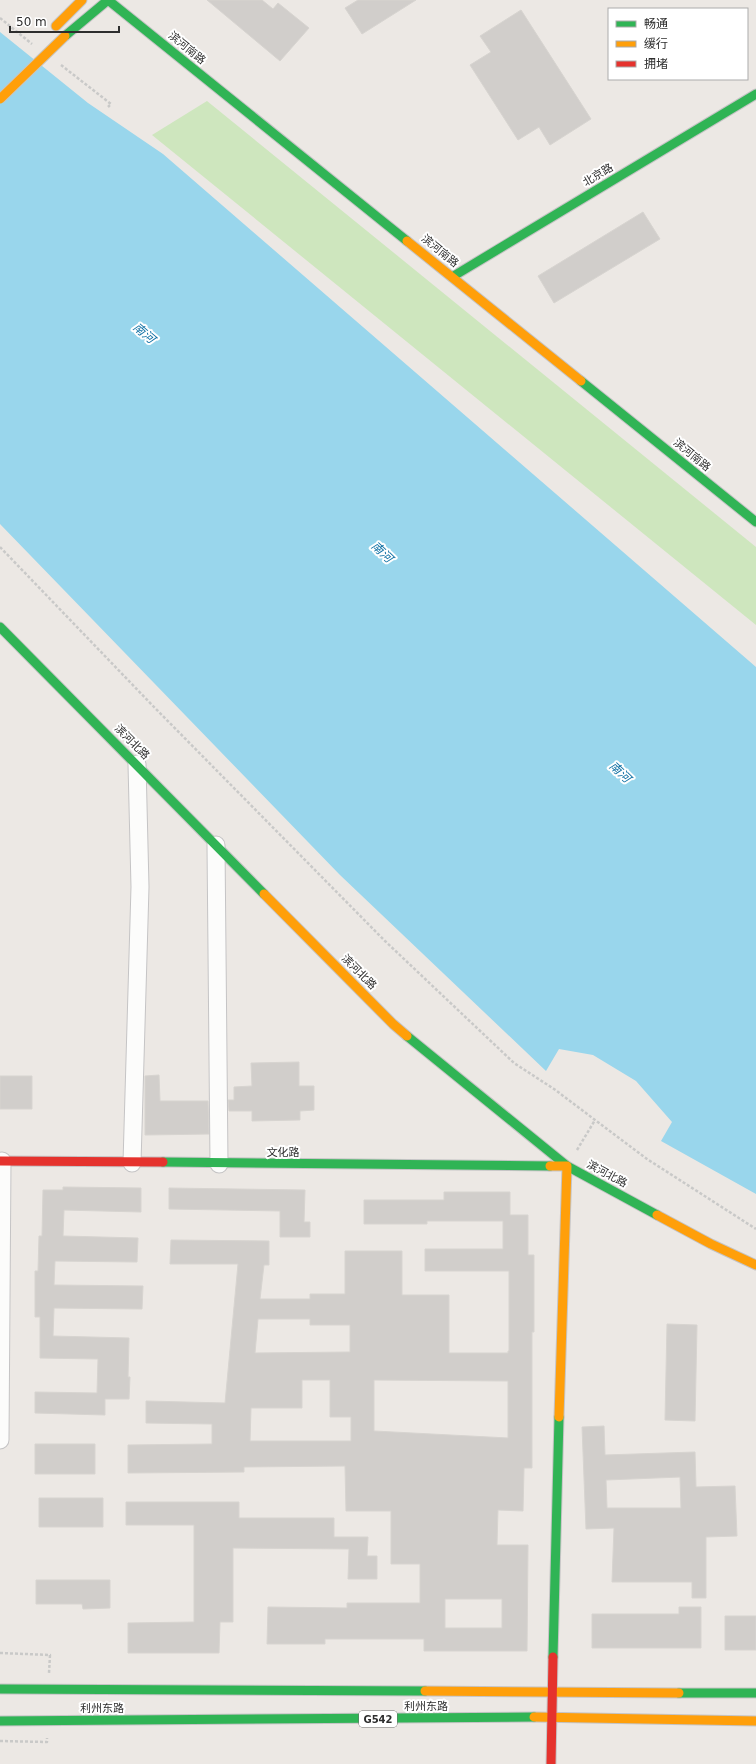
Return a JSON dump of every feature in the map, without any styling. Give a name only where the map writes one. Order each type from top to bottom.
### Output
[{"type":"main road","points":[[53,29],[82,0]]},
{"type":"main road","points":[[0,99],[65,36],[108,0]]},
{"type":"main road","name":"滨河南路","points":[[108,0],[756,522]]},
{"type":"main road","name":"北京路","points":[[452,277],[756,94]]},
{"type":"main road","name":"滨河北路","points":[[0,627],[393,1024],[567,1166],[711,1244],[756,1265]]},
{"type":"main road","name":"文化路","points":[[1,1161],[567,1166]]},
{"type":"main road","points":[[551,1764],[555,1556],[567,1166]]},
{"type":"main road","name":"利州东路","points":[[0,1690],[756,1693]]},
{"type":"main road","name":"利州东路","points":[[0,1721],[552,1717],[756,1721]]},
{"type":"street","points":[[132,1163],[140,887],[137,764]]},
{"type":"street","points":[[216,845],[219,1164]]},
{"type":"street","points":[[0,1440],[1,1161]]},
{"type":"path","points":[[0,547],[153,706],[391,946],[514,1063],[554,1089],[647,1159],[756,1229]]},
{"type":"path","points":[[567,1166],[595,1120]]},
{"type":"path","points":[[0,1653],[50,1655]]},
{"type":"green space","points":[[207,101],[756,547],[756,625],[152,135]]},
{"type":"water","name":"南河","points":[[0,32],[88,103],[163,154],[756,667],[756,1194],[661,1141],[672,1122],[636,1081],[593,1055],[559,1049],[546,1071],[340,875],[0,524]]},
{"type":"building","points":[[207,0],[262,0],[273,9],[278,3],[309,28],[280,61]]},
{"type":"building","points":[[358,0],[416,0],[362,34],[345,8]]},
{"type":"building","points":[[521,10],[591,119],[550,145],[539,127],[518,140],[470,65],[491,52],[480,36]]},
{"type":"building","points":[[643,212],[660,239],[554,303],[538,276]]},
{"type":"building","points":[[299,1062],[299,1086],[314,1086],[314,1110],[300,1111],[300,1120],[252,1121],[252,1111],[229,1111],[228,1100],[234,1100],[234,1087],[252,1086],[251,1063]]},
{"type":"building","points":[[159,1075],[160,1101],[208,1101],[209,1134],[145,1135],[145,1076]]},
{"type":"building","points":[[0,1076],[32,1076],[32,1109],[0,1109]]},
{"type":"building","points":[[63,1187],[141,1188],[141,1212],[64,1210],[63,1236],[138,1238],[137,1262],[55,1261],[54,1285],[143,1286],[142,1309],[54,1308],[53,1336],[129,1338],[129,1399],[105,1399],[105,1415],[35,1413],[35,1392],[97,1393],[98,1359],[40,1358],[40,1317],[35,1317],[35,1271],[38,1271],[39,1236],[42,1236],[43,1190],[63,1190]]},
{"type":"building","points":[[169,1188],[305,1190],[304,1222],[310,1222],[310,1237],[280,1237],[280,1211],[169,1209]]},
{"type":"building","points":[[444,1192],[510,1192],[510,1215],[528,1215],[528,1255],[534,1255],[534,1332],[532,1332],[532,1468],[524,1468],[523,1511],[498,1510],[497,1545],[528,1545],[527,1651],[424,1651],[424,1639],[325,1639],[325,1644],[267,1644],[268,1607],[347,1608],[347,1603],[420,1603],[420,1564],[391,1564],[391,1511],[346,1511],[345,1466],[244,1467],[244,1472],[128,1473],[128,1445],[212,1444],[212,1424],[146,1423],[146,1401],[225,1403],[238,1264],[170,1264],[171,1240],[269,1241],[269,1265],[264,1265],[260,1299],[310,1299],[310,1294],[345,1294],[345,1251],[402,1251],[402,1295],[449,1295],[449,1353],[508,1353],[509,1271],[425,1271],[425,1249],[503,1249],[503,1221],[427,1221],[427,1224],[364,1224],[364,1200],[444,1200]],"holes":[[[258,1319],[310,1319],[310,1325],[350,1325],[350,1352],[255,1353]],[[302,1380],[330,1380],[330,1417],[351,1417],[351,1441],[250,1441],[251,1408],[302,1408]],[[374,1380],[508,1381],[508,1438],[374,1431]],[[445,1599],[502,1599],[502,1628],[445,1628]]]},
{"type":"building","points":[[667,1324],[697,1325],[695,1421],[665,1420]]},
{"type":"building","points":[[604,1426],[605,1455],[695,1452],[696,1487],[735,1486],[737,1536],[706,1537],[706,1598],[692,1598],[692,1582],[612,1582],[614,1528],[586,1529],[582,1427]],"holes":[[[680,1477],[681,1508],[607,1508],[606,1480]]]},
{"type":"building","points":[[35,1444],[95,1444],[95,1474],[35,1474]]},
{"type":"building","points":[[39,1498],[103,1498],[103,1527],[39,1527]]},
{"type":"building","points":[[126,1502],[239,1502],[239,1518],[334,1518],[334,1537],[368,1537],[367,1556],[377,1556],[377,1579],[348,1579],[349,1549],[233,1548],[233,1622],[220,1622],[219,1653],[128,1653],[128,1623],[194,1622],[194,1525],[126,1525]]},
{"type":"building","points":[[36,1580],[110,1580],[110,1608],[83,1609],[82,1604],[36,1604]]},
{"type":"building","points":[[679,1607],[701,1607],[701,1648],[592,1648],[592,1614],[679,1614]]},
{"type":"building","points":[[725,1616],[756,1616],[756,1650],[725,1650]]},
{"type":"traffic: fast","points":[[108,0],[407,241]]},
{"type":"traffic: fast","points":[[65,36],[108,0]]},
{"type":"traffic: fast","points":[[452,277],[756,94]]},
{"type":"traffic: fast","points":[[581,381],[756,522]]},
{"type":"traffic: fast","points":[[0,627],[264,894]]},
{"type":"traffic: fast","points":[[407,1036],[567,1166],[657,1215]]},
{"type":"traffic: fast","points":[[163,1162],[550,1166]]},
{"type":"traffic: fast","points":[[553,1657],[559,1417]]},
{"type":"traffic: fast","points":[[0,1689],[425,1691]]},
{"type":"traffic: fast","points":[[679,1693],[756,1693]]},
{"type":"traffic: fast","points":[[0,1721],[534,1717]]},
{"type":"traffic: slow","points":[[56,26],[82,0]]},
{"type":"traffic: slow","points":[[0,99],[65,36]]},
{"type":"traffic: slow","points":[[407,241],[581,381]]},
{"type":"traffic: slow","points":[[264,894],[393,1024],[407,1036]]},
{"type":"traffic: slow","points":[[550,1166],[567,1166],[559,1417]]},
{"type":"traffic: slow","points":[[657,1215],[711,1244],[756,1265]]},
{"type":"traffic: slow","points":[[425,1691],[679,1693]]},
{"type":"traffic: slow","points":[[534,1717],[756,1721]]},
{"type":"traffic: jam","points":[[0,1161],[163,1162]]},
{"type":"traffic: jam","points":[[551,1764],[553,1657]]}]
